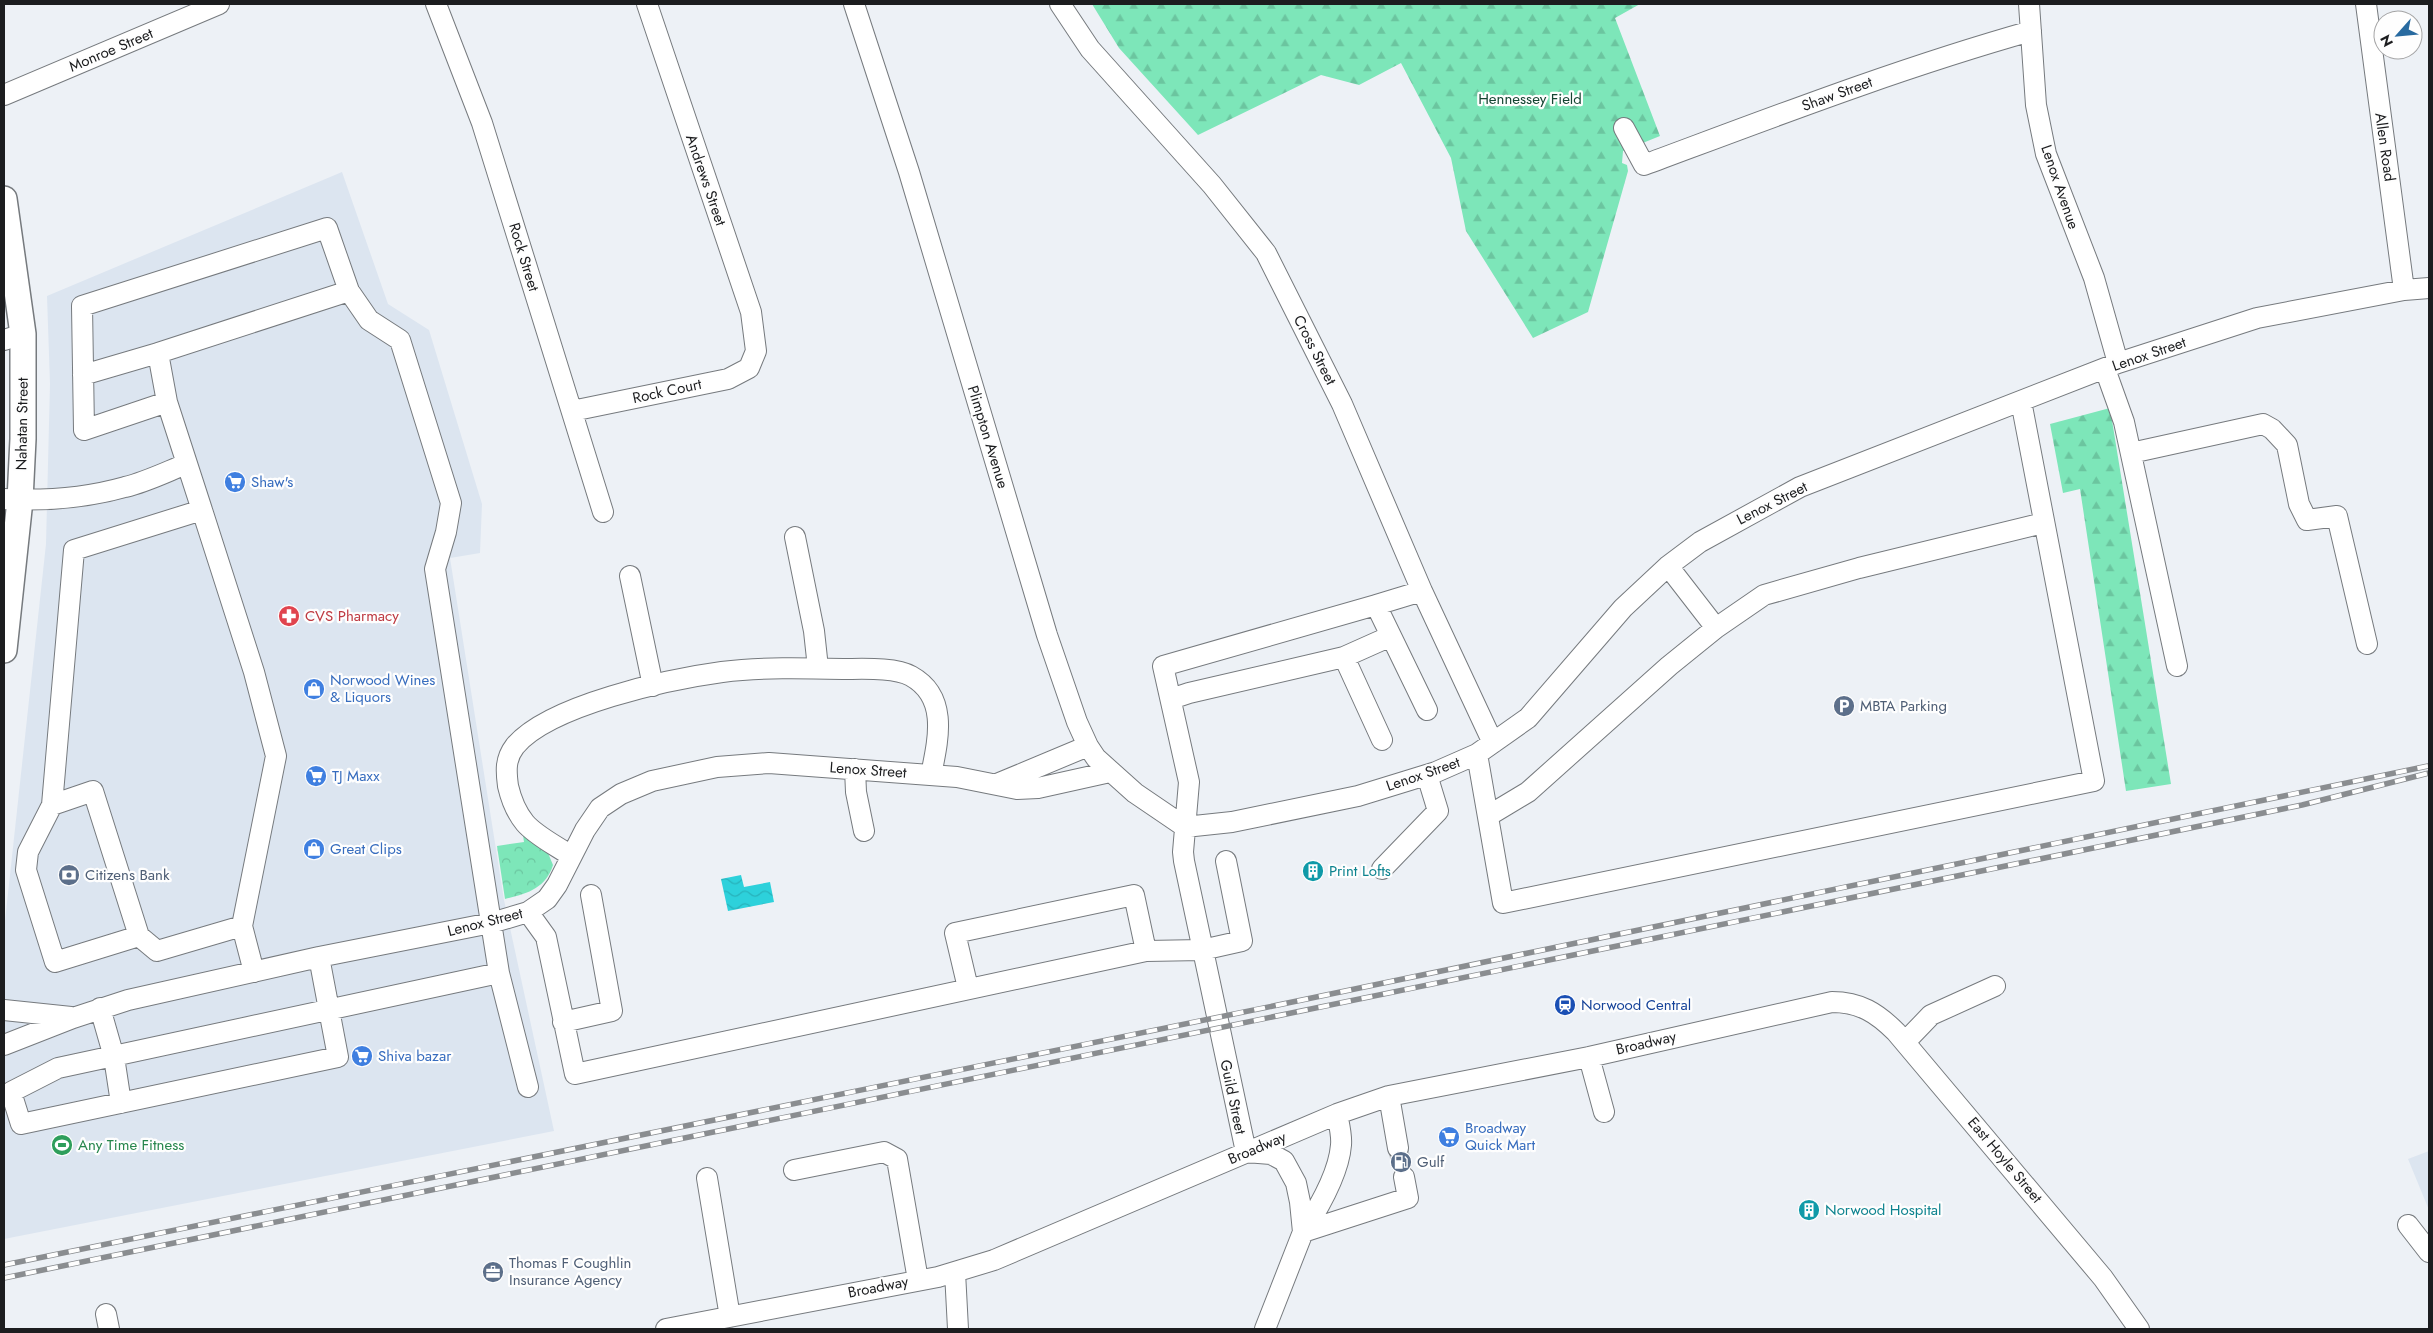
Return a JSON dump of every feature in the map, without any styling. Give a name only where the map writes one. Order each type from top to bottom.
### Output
[{"type":"main road","name":"Nahatan Street","points":[[4,199],[13,337],[23,439],[12,499],[4,650]]},
{"type":"street","name":"Monroe Street","points":[[4,95],[219,4]]},
{"type":"street","name":"Rock Street","points":[[436,4],[482,123],[603,512]]},
{"type":"street","name":"Andrews Street","points":[[647,4],[751,312],[756,351],[753,358]]},
{"type":"street","name":"Plimpton Avenue","points":[[854,4],[909,172],[1047,636],[1076,722],[1088,746],[1110,772],[1135,793],[1185,827]]},
{"type":"street","name":"Cross Street","points":[[1060,4],[1090,49],[1212,185],[1266,253],[1342,404],[1422,591],[1493,743]]},
{"type":"street","name":"Lenox Avenue","points":[[2029,4],[2036,104],[2046,154],[2094,278],[2177,666]]},
{"type":"street","name":"Allen Road","points":[[2366,4],[2404,290]]},
{"type":"street","name":"Shaw Street","points":[[1624,128],[1644,165],[1838,93],[1956,52],[2032,30]]},
{"type":"street","points":[[168,402],[84,430],[82,306],[328,228],[349,291],[369,320],[400,340],[451,503],[435,569],[499,973],[528,1087]]},
{"type":"street","name":"Lenox Street","points":[[1185,827],[1232,822],[1358,796],[1427,775],[1477,754],[1528,718],[1623,608],[1668,566],[1700,542],[1800,487],[2112,366],[2257,318],[2404,290],[2429,288]]},
{"type":"street","points":[[83,375],[158,353],[349,291]]},
{"type":"street","points":[[158,353],[168,402],[186,464],[254,672],[276,756],[242,926],[254,972]]},
{"type":"street","name":"Rock Court","points":[[572,411],[728,379],[749,368],[753,358]]},
{"type":"street","points":[[1477,754],[1503,903],[2094,781],[2021,401]]},
{"type":"street","points":[[2131,452],[2263,424],[2272,429],[2287,445],[2298,504],[2307,520],[2337,516],[2367,644]]},
{"type":"street","points":[[12,499],[60,498],[126,487],[186,464]]},
{"type":"street","points":[[139,936],[55,962],[26,870],[28,852],[52,805],[74,550],[202,510]]},
{"type":"street","points":[[1488,816],[1528,792],[1669,666],[1716,628],[1764,595],[1859,568],[2043,523]]},
{"type":"street","points":[[795,537],[814,631],[818,668]]},
{"type":"street","points":[[1668,566],[1716,628]]},
{"type":"street","points":[[630,576],[653,686]]},
{"type":"street","points":[[1422,591],[1376,605],[1427,710]]},
{"type":"street","name":"Guild Street","points":[[1265,1329],[1303,1232],[1296,1182],[1284,1161],[1271,1154],[1246,1152],[1202,950],[1183,852],[1189,782],[1163,666],[1376,605]]},
{"type":"street","points":[[1170,699],[1344,657],[1391,636]]},
{"type":"street","points":[[1344,657],[1382,740]]},
{"type":"street","points":[[571,856],[525,824],[511,800],[505,766],[514,747],[538,727],[583,706],[653,686],[722,672],[766,668],[883,670],[910,676],[930,693],[940,718],[931,775]]},
{"type":"street","points":[[997,784],[1088,746]]},
{"type":"street","name":"Lenox Street","points":[[4,1045],[100,1008],[319,957],[491,923],[528,912],[547,899],[557,885],[585,830],[600,808],[621,794],[652,781],[718,767],[753,763],[931,775],[997,784],[1017,789],[1038,788],[1110,772]]},
{"type":"street","points":[[855,769],[856,792],[864,831]]},
{"type":"street","points":[[1382,868],[1438,811],[1427,775]]},
{"type":"street","points":[[52,805],[93,792],[139,936],[156,951],[242,926]]},
{"type":"street","points":[[528,912],[546,937],[575,1074],[1146,950],[1202,950],[1242,941],[1226,861]]},
{"type":"street","points":[[563,1022],[612,1011],[591,895]]},
{"type":"street","points":[[968,988],[955,933],[1134,895],[1146,950]]},
{"type":"street","points":[[319,957],[330,1010],[338,1057],[21,1124],[12,1092],[58,1068],[114,1057],[330,1010],[499,973]]},
{"type":"street","name":"Broadway","points":[[667,1329],[918,1280],[994,1260],[1337,1114],[1389,1096],[1589,1057],[1819,1004],[1841,1002],[1858,1005]]},
{"type":"street","name":"East Hoyle Street","points":[[1858,1005],[1881,1017],[1905,1042],[2103,1278],[2139,1329]]},
{"type":"street","points":[[100,1008],[114,1057],[121,1103]]},
{"type":"street","name":"Lenox Street","points":[[4,1010],[73,1018]]},
{"type":"street","points":[[1589,1057],[1604,1112]]},
{"type":"street","points":[[1389,1096],[1398,1148]]},
{"type":"street","points":[[1303,1232],[1322,1202],[1340,1154],[1342,1143],[1337,1114]]},
{"type":"street","points":[[794,1170],[884,1152],[897,1159],[918,1280]]},
{"type":"street","points":[[1303,1232],[1408,1198],[1404,1177]]},
{"type":"street","points":[[707,1178],[730,1317]]},
{"type":"street","points":[[2408,1225],[2429,1252]]},
{"type":"street","points":[[954,1272],[958,1329]]},
{"type":"shaded area","points":[[342,172],[388,304],[429,330],[482,504],[480,553],[450,558],[504,900],[554,1131],[4,1239],[4,930],[46,544],[50,384],[47,296]]},
{"type":"shaded area","points":[[2429,1151],[2429,1210],[2408,1159]]},
{"type":"green space","name":"Hennessey Field","points":[[1092,4],[1640,4],[1615,18],[1660,136],[1623,151],[1622,163],[1627,165],[1628,171],[1588,312],[1533,338],[1466,231],[1451,158],[1401,63],[1359,85],[1321,75],[1198,135],[1119,48]]},
{"type":"green space","points":[[2110,408],[2171,784],[2126,791],[2080,489],[2063,493],[2050,424]]},
{"type":"green space","points":[[525,834],[548,853],[553,865],[550,873],[541,885],[521,895],[505,899],[497,846],[524,842],[523,835]]},
{"type":"water","points":[[741,875],[744,887],[770,882],[774,902],[728,911],[721,879]]},
{"type":"tunnel","points":[[1398,1148],[1404,1177]]},
{"type":"railway","points":[[4,1265],[1273,1006],[2428,766]]},
{"type":"railway","points":[[4,1278],[2302,805],[2429,773]]},
{"type":"place","name":"Shaw's","points":[[235,482]]},
{"type":"place","name":"CVS Pharmacy","points":[[289,616]]},
{"type":"place","name":"Norwood Wines & Liquors","points":[[314,689]]},
{"type":"place","name":"MBTA Parking","points":[[1844,706]]},
{"type":"place","name":"TJ Maxx","points":[[316,776]]},
{"type":"place","name":"Great Clips","points":[[314,849]]},
{"type":"place","name":"Print Lofts","points":[[1313,871]]},
{"type":"place","name":"Citizens Bank","points":[[69,875]]},
{"type":"place","name":"Norwood Central","points":[[1565,1005]]},
{"type":"place","name":"Shiva bazar","points":[[362,1056]]},
{"type":"place","name":"Broadway Quick Mart","points":[[1449,1137]]},
{"type":"place","name":"Any Time Fitness","points":[[62,1145]]},
{"type":"place","name":"Gulf","points":[[1401,1162]]},
{"type":"place","name":"Norwood Hospital","points":[[1809,1210]]},
{"type":"place","name":"Thomas F Coughlin Insurance Agency","points":[[493,1272]]}]
